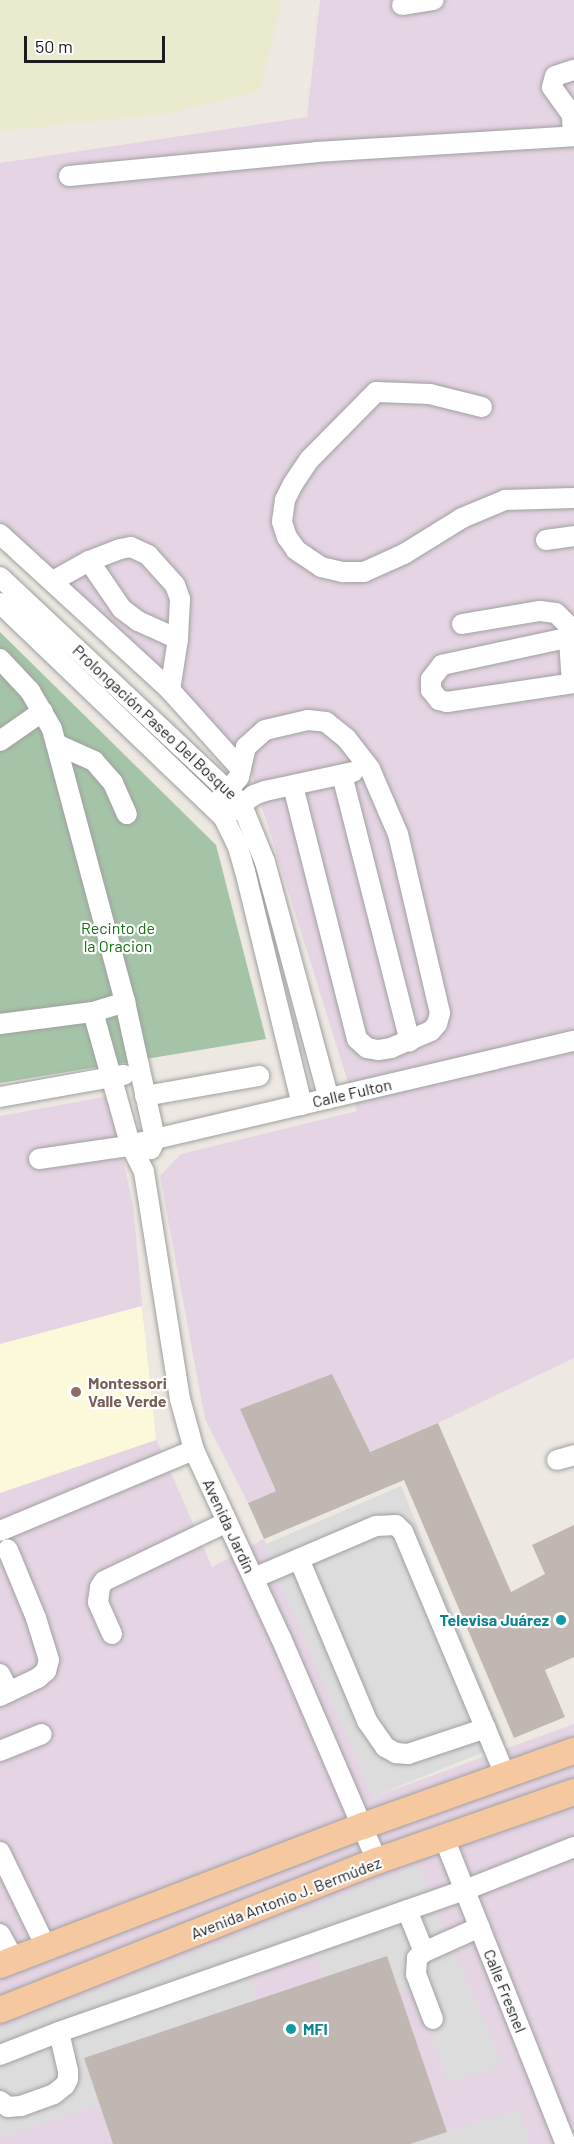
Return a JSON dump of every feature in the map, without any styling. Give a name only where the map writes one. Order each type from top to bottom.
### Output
[{"type":"main road","points":[[7,1962],[363,1826],[574,1751]]},
{"type":"main road","name":"Avenida Antonio J. Bermúdez","points":[[0,2010],[378,1861],[574,1792]]},
{"type":"street","points":[[402,5],[434,0]]},
{"type":"street","points":[[69,176],[316,152],[574,136],[572,115],[552,87],[555,76],[574,70]]},
{"type":"street","points":[[482,407],[430,394],[376,392],[309,460],[293,484],[285,500],[282,522],[287,537],[296,550],[321,567],[343,572],[364,572],[405,554],[462,518],[506,500],[574,498]]},
{"type":"street","points":[[0,534],[53,580],[170,690],[241,769]]},
{"type":"street","points":[[546,540],[574,536]]},
{"type":"street","points":[[53,580],[89,561],[131,547],[148,555],[175,585],[180,599],[178,639],[170,690]]},
{"type":"street","points":[[89,561],[122,609],[138,621],[178,639]]},
{"type":"street","name":"Prolongación Paseo Del Bosque","points":[[0,577],[236,797],[265,862],[328,1099]]},
{"type":"street","name":"Prolongación Paseo Del Bosque","points":[[0,603],[219,812],[238,847],[245,871],[302,1105]]},
{"type":"street","points":[[462,624],[549,611],[563,618],[568,625],[571,637],[573,683],[447,702],[434,696],[431,679],[437,668],[451,662],[571,637]]},
{"type":"street","points":[[0,659],[20,678],[43,711],[56,744],[125,1002],[155,1139]]},
{"type":"street","points":[[0,741],[43,711]]},
{"type":"street","points":[[236,797],[246,747],[265,730],[308,720],[326,722],[337,729],[359,752],[370,769],[398,834],[441,1013],[437,1024],[431,1031],[410,1041],[378,1050],[367,1048],[357,1039],[292,786]]},
{"type":"street","points":[[56,744],[94,761],[113,783],[127,814]]},
{"type":"street","points":[[219,812],[236,797],[370,769]]},
{"type":"street","points":[[342,774],[410,1041]]},
{"type":"street","points":[[0,1024],[93,1012],[125,1002]]},
{"type":"street","points":[[93,1012],[130,1144]]},
{"type":"street","name":"Calle Fulton","points":[[39,1159],[155,1139],[574,1041]]},
{"type":"street","points":[[0,1097],[140,1071]]},
{"type":"street","points":[[145,1096],[259,1076]]},
{"type":"street","name":"Avenida Jardín","points":[[144,1172],[155,1139]]},
{"type":"street","name":"Avenida Jardín","points":[[130,1144],[144,1172],[180,1399],[194,1450],[254,1578],[378,1861]]},
{"type":"street","points":[[0,1674],[4,1694],[39,1678],[46,1671],[49,1660],[36,1618],[2,1543],[194,1450]]},
{"type":"street","points":[[112,1634],[98,1602],[99,1587],[104,1581],[227,1522]]},
{"type":"street","points":[[254,1578],[376,1526],[396,1525],[403,1532],[505,1775]]},
{"type":"street","points":[[299,1559],[367,1721],[385,1747],[396,1754],[408,1754],[486,1728]]},
{"type":"street","points":[[0,1751],[42,1734]]},
{"type":"street","name":"Calle Fresnel","points":[[444,1838],[566,2144]]},
{"type":"street","points":[[0,2055],[59,2032],[465,1890],[574,1847]]},
{"type":"street","points":[[0,1852],[46,1947]]},
{"type":"street","points":[[407,1910],[424,1952]]},
{"type":"street","points":[[433,2019],[416,1974],[417,1958],[424,1952],[480,1928]]},
{"type":"street","points":[[0,1934],[7,1962]]},
{"type":"street","points":[[0,2100],[8,2107],[21,2106],[54,2094],[65,2085],[68,2071],[59,2032]]},
{"type":"shaded area","points":[[320,0],[574,0],[574,1358],[438,1423],[248,1503],[205,1419],[160,1176],[181,1154],[357,1111],[252,775],[0,536],[0,163],[307,117]]},
{"type":"shaded area","points":[[109,1096],[133,1205],[154,1434],[212,1567],[264,1539],[373,1797],[574,1724],[574,2144],[0,2144],[0,1116]]},
{"type":"shaded area","name":"Montessori Valle Verde","points":[[142,1306],[156,1440],[0,1493],[0,1344]]},
{"type":"shaded area","points":[[401,1486],[506,1743],[373,1797],[264,1545]]},
{"type":"shaded area","points":[[418,1865],[502,2065],[448,2083],[415,1988],[400,1993],[387,1956],[325,1977],[312,1948],[249,1970],[256,2000],[84,2058],[100,2105],[0,2137],[0,2028]]},
{"type":"shaded area","points":[[519,2109],[530,2144],[410,2144],[447,2132]]},
{"type":"green space","points":[[0,0],[282,0],[260,91],[166,114],[0,131]]},
{"type":"green space","name":"Recinto de la Oracion","points":[[0,632],[216,845],[266,1039],[0,1083]]},
{"type":"building","points":[[332,1374],[370,1452],[438,1423],[511,1592],[545,1574],[532,1545],[574,1525],[574,1657],[545,1670],[565,1717],[514,1738],[404,1480],[264,1539],[248,1503],[276,1491],[240,1409]]},
{"type":"building","name":"MFI","points":[[387,1956],[447,2132],[410,2144],[113,2144],[84,2058]]},
{"type":"place","name":"Montessori Valle Verde","points":[[76,1392]]},
{"type":"place","name":"Televisa Juárez","points":[[561,1620]]},
{"type":"place","name":"MFI","points":[[291,2029]]}]
